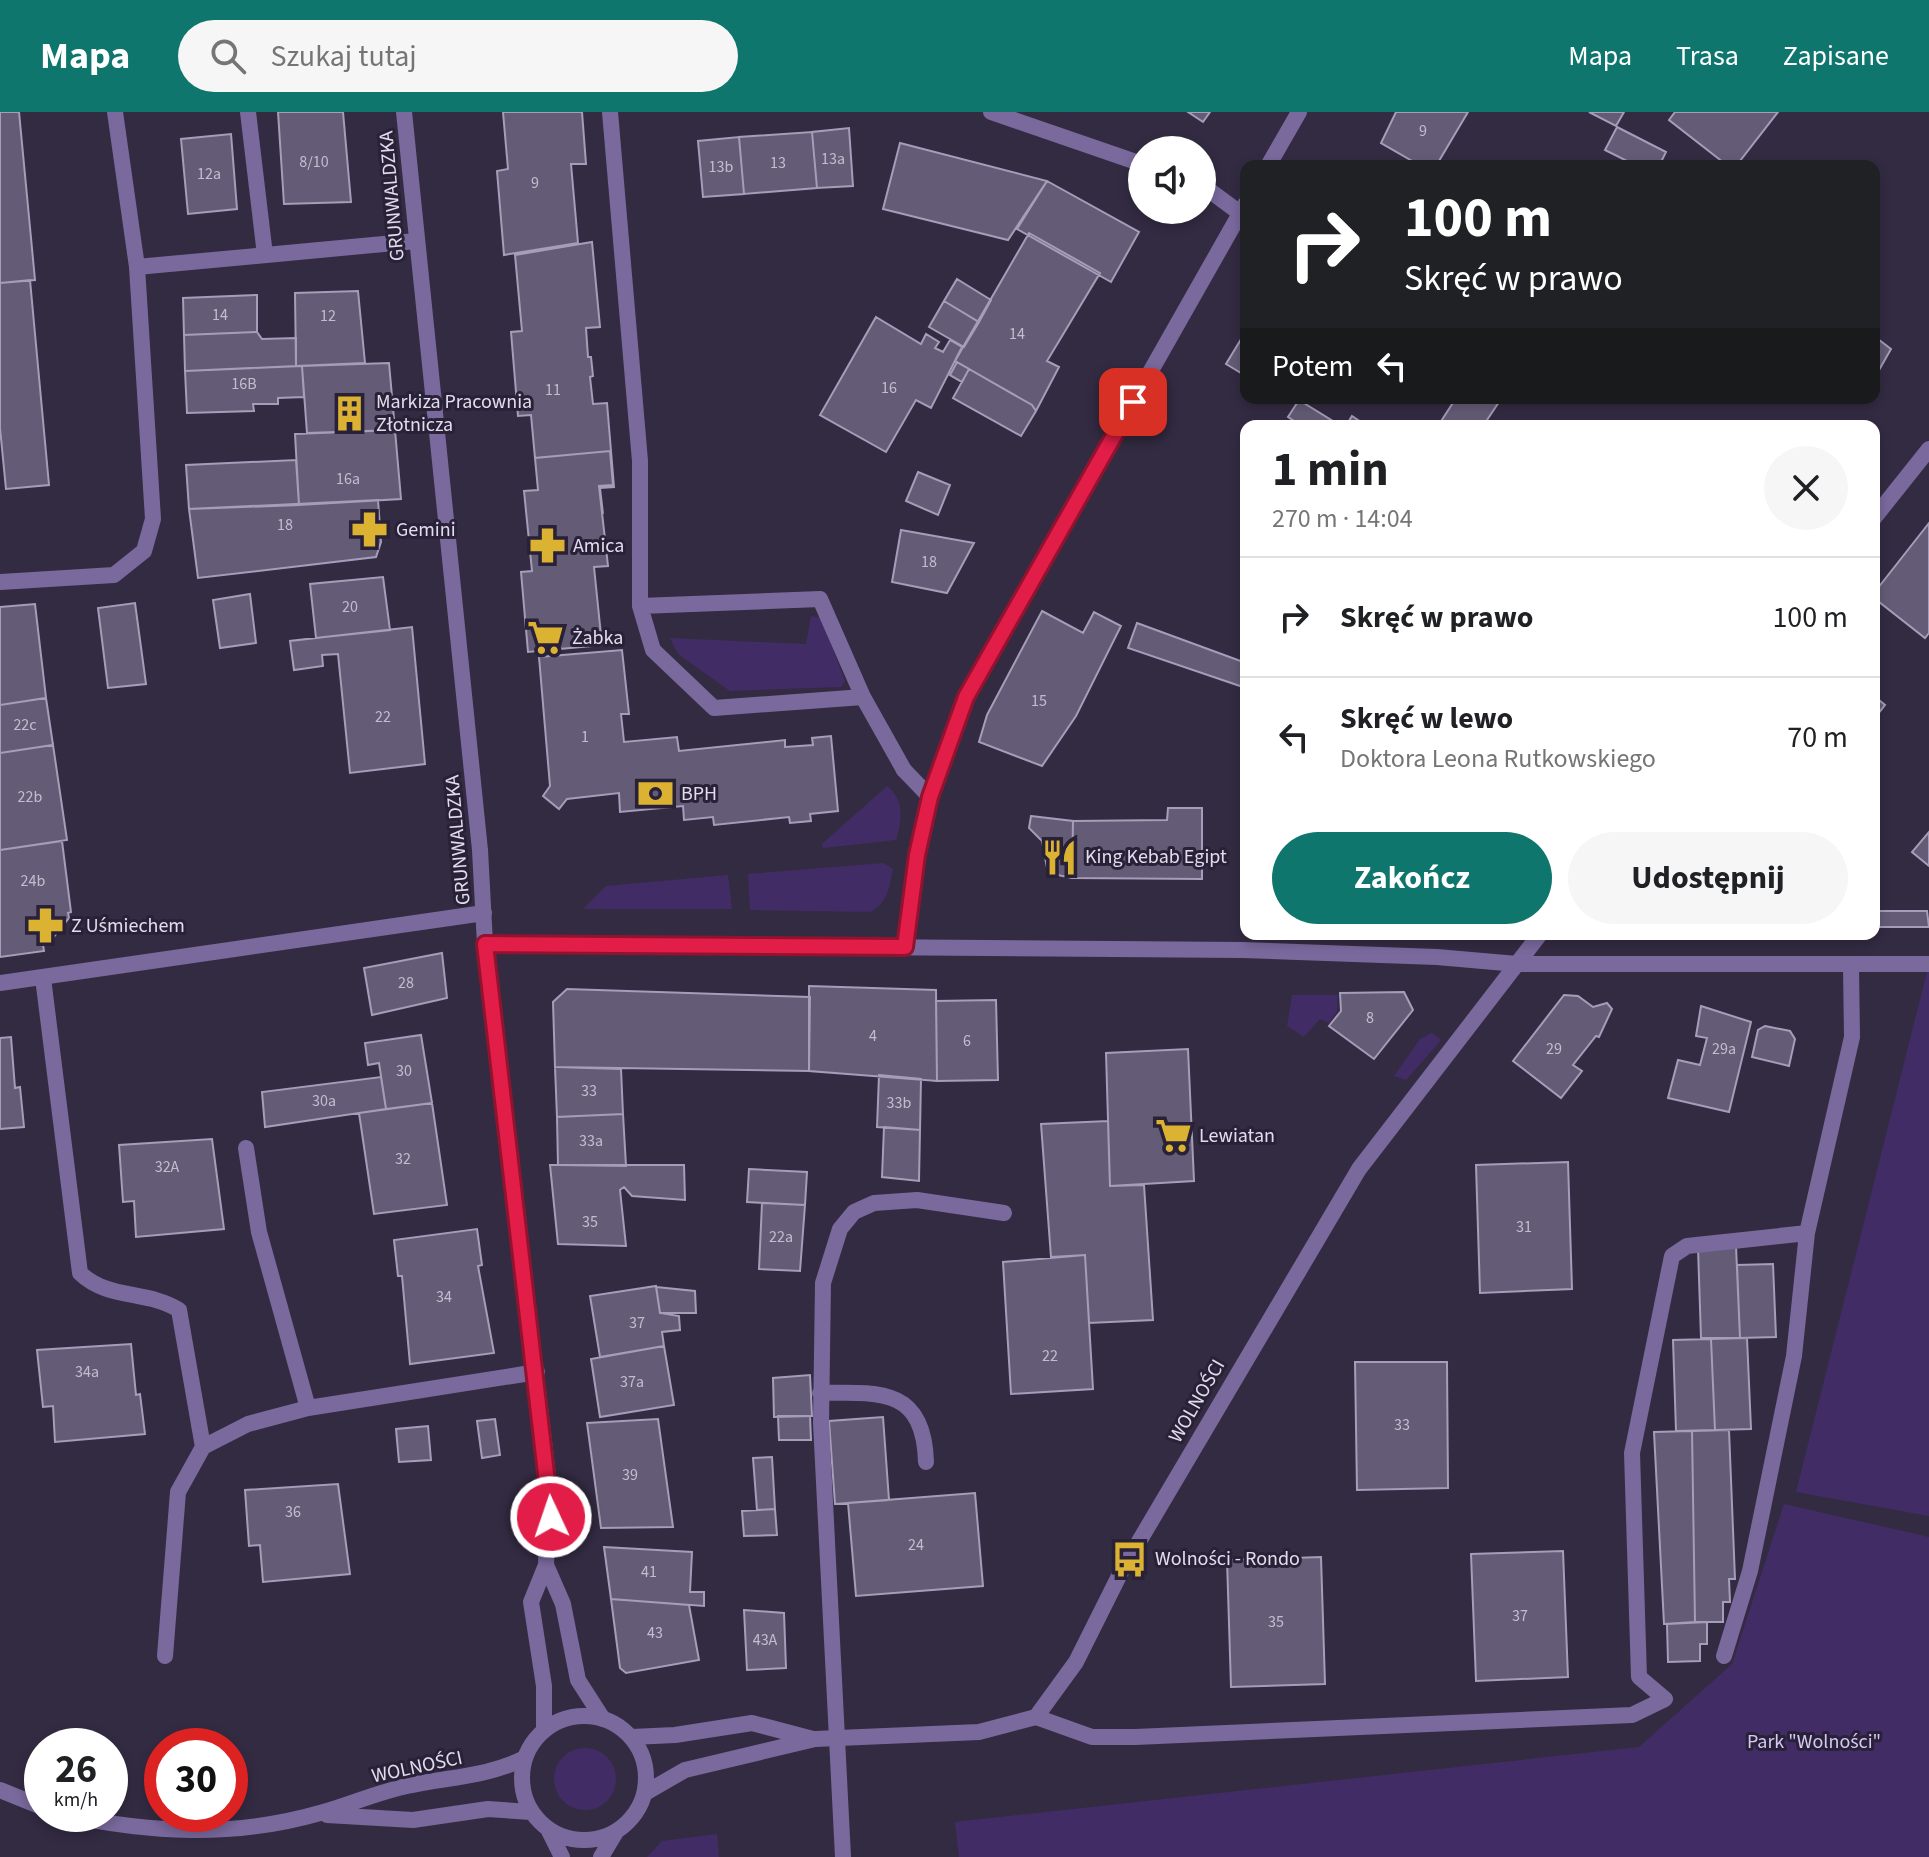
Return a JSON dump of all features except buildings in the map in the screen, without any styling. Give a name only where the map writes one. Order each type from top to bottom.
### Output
[{"type":"street","points":[[0,582],[114,575],[144,551],[153,519],[137,267],[115,112]]},
{"type":"street","points":[[248,112],[265,255]]},
{"type":"street","name":"GRUNWALDZKA","points":[[404,112],[485,944],[549,1484],[546,1565],[531,1602],[544,1686],[544,1730]]},
{"type":"street","points":[[610,112],[640,461],[640,606],[653,650],[714,708],[863,697]]},
{"type":"street","points":[[991,112],[1020,117],[1128,159]]},
{"type":"street","points":[[1271,160],[1299,112]]},
{"type":"street","points":[[1216,193],[1240,206]]},
{"type":"street","points":[[905,947],[917,855],[930,797],[966,697],[1240,213]]},
{"type":"street","points":[[137,267],[416,241]]},
{"type":"street","points":[[1880,510],[1929,449]]},
{"type":"street","points":[[640,606],[820,599],[863,697],[904,770],[930,797]]},
{"type":"street","points":[[0,983],[484,913]]},
{"type":"street","name":"WOLNOŚCI","points":[[1036,1717],[1076,1662],[1121,1572],[1359,1169],[1535,940]]},
{"type":"street","points":[[485,944],[1243,950],[1437,957],[1517,964],[1928,964]]},
{"type":"street","points":[[1724,1656],[1750,1571],[1794,1356],[1807,1233],[1852,1037],[1851,966]]},
{"type":"street","points":[[43,978],[80,1273],[95,1286],[167,1302],[179,1310],[203,1447]]},
{"type":"street","points":[[246,1148],[259,1232],[308,1408]]},
{"type":"street","points":[[843,1857],[820,1393],[823,1283],[840,1229],[854,1212],[874,1203],[917,1200],[1004,1213]]},
{"type":"street","points":[[645,1793],[685,1770],[815,1739],[979,1732],[1036,1717],[1092,1737],[1135,1737],[1632,1715],[1665,1699],[1639,1677],[1632,1453],[1672,1256],[1687,1246],[1807,1233]]},
{"type":"street","points":[[165,1656],[178,1492],[203,1447],[248,1424],[308,1408],[537,1372]]},
{"type":"street","points":[[820,1393],[862,1392],[890,1396],[908,1405],[921,1421],[926,1436],[926,1462]]},
{"type":"street","name":"GRUNWALDZKA","points":[[546,1565],[563,1604],[578,1680],[603,1719]]},
{"type":"street","points":[[562,1857],[548,1829],[531,1812],[522,1785],[525,1758],[544,1730],[562,1719],[582,1715],[603,1719],[632,1737],[655,1738],[752,1723],[815,1739]]},
{"type":"street","points":[[601,1857],[616,1832],[639,1809],[645,1793],[645,1763],[632,1737]]},
{"type":"street","name":"WOLNOŚCI","points":[[128,1828],[182,1833],[227,1830],[318,1814],[406,1786],[482,1774],[525,1758]]},
{"type":"street","points":[[0,1790],[24,1800]]},
{"type":"street","name":"WOLNOŚCI","points":[[318,1814],[413,1820],[488,1809],[531,1812]]},
{"type":"street","points":[[548,1829],[581,1841],[599,1839],[616,1832]]},
{"type":"green space","points":[[811,616],[821,618],[845,681],[841,687],[730,691],[678,654],[670,638],[806,644]]},
{"type":"green space","points":[[887,786],[899,804],[900,825],[896,840],[823,848],[822,844]]},
{"type":"green space","points":[[884,863],[893,869],[889,889],[881,904],[870,912],[750,910],[748,874]]},
{"type":"green space","points":[[728,875],[732,909],[583,909],[606,886]]},
{"type":"green space","points":[[1929,964],[1929,1516],[1796,1492]]},
{"type":"green space","points":[[1292,995],[1338,995],[1337,1011],[1329,1023],[1320,1019],[1304,1037],[1287,1026]]},
{"type":"green space","points":[[1432,1033],[1441,1040],[1406,1080],[1394,1076],[1420,1039]]},
{"type":"green space","name":"Park \"Wolności\"","points":[[1784,1504],[1929,1537],[1929,1857],[959,1857],[955,1822],[1639,1747],[1732,1664]]},
{"type":"green space","points":[[585,1748],[597,1750],[607,1757],[614,1767],[614,1791],[607,1801],[597,1808],[585,1810],[573,1808],[563,1801],[556,1791],[554,1779],[556,1767],[563,1757],[573,1750]]},
{"type":"green space","points":[[717,1834],[719,1857],[647,1857],[662,1841]]},
{"type":"place","name":"Markiza Pracownia Złotnicza","points":[[350,413]]},
{"type":"place","name":"Gemini","points":[[370,530]]},
{"type":"place","name":"Amica","points":[[547,546]]},
{"type":"place","name":"Żabka","points":[[546,638]]},
{"type":"place","name":"BPH","points":[[655,794]]},
{"type":"place","name":"King Kebab Egipt","points":[[1059,857]]},
{"type":"place","name":"Z Uśmiechem","points":[[45,926]]},
{"type":"place","name":"Lewiatan","points":[[1173,1136]]},
{"type":"place","name":"Wolności - Rondo","points":[[1129,1559]]},
{"type":"route","points":[[551,1517],[540,1400],[485,944],[905,947],[917,855],[930,797],[966,697],[1133,402]]}]
